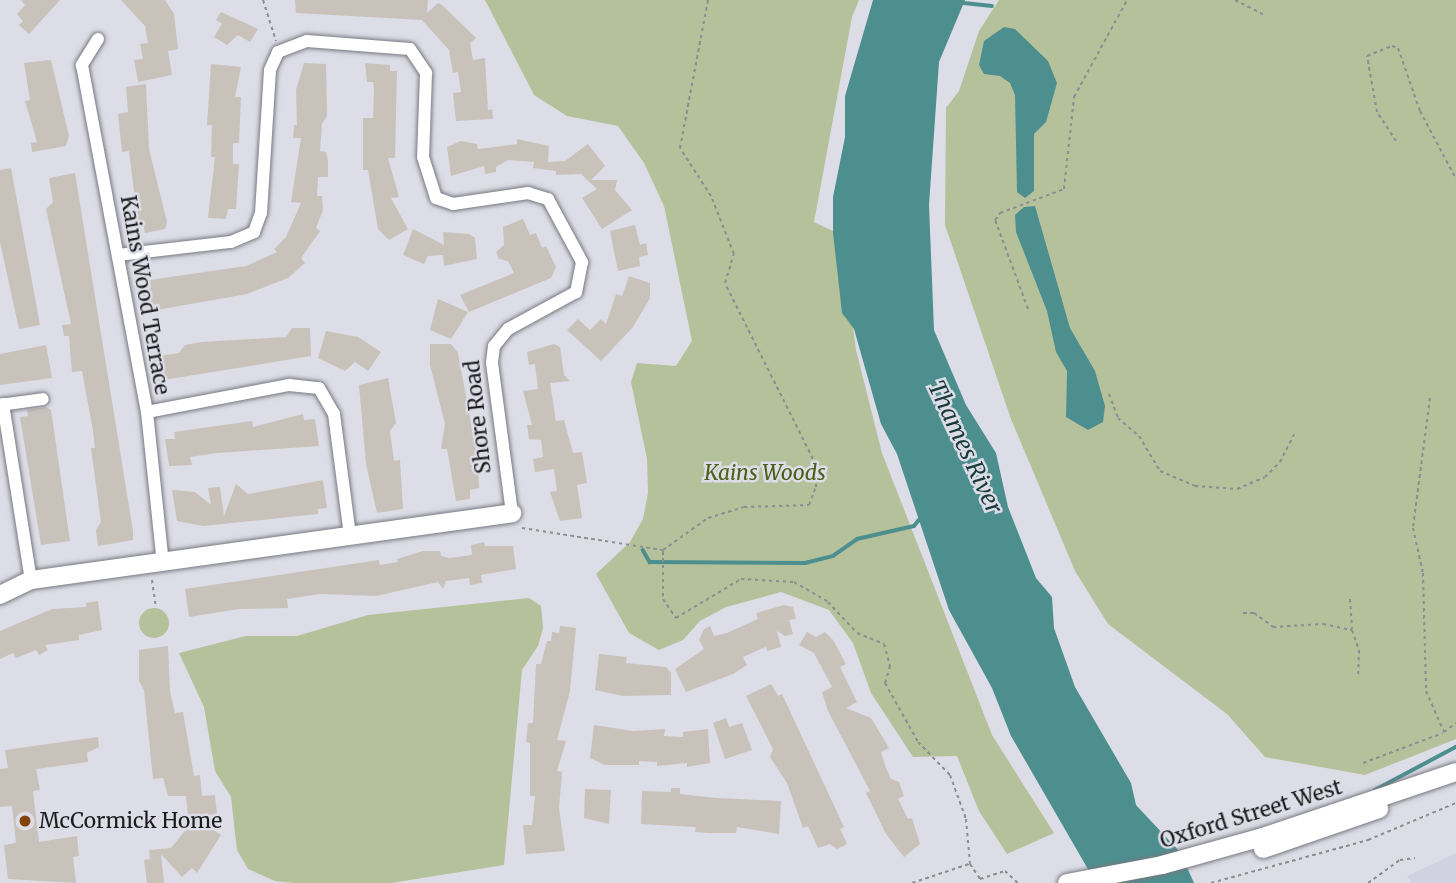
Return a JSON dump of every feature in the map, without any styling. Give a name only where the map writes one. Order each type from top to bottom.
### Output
[{"type":"main road","points":[[0,595],[31,580],[350,536],[517,520]]},
{"type":"main road","name":"Oxford Street West","points":[[1133,883],[1264,849],[1450,775]]},
{"type":"main road","name":"Oxford Street West","points":[[1067,883],[1202,854],[1391,799]]},
{"type":"street","name":"Kains Wood Terrace","points":[[98,39],[82,65],[147,412],[163,563]]},
{"type":"street","name":"Shore Road","points":[[118,255],[231,242],[254,232],[261,213],[270,69],[278,52],[307,41],[410,50],[426,73],[423,157],[436,198],[453,204],[528,193],[548,199],[582,262],[576,292],[508,329],[494,346],[492,363],[517,520]]},
{"type":"street","points":[[147,412],[289,385],[319,388],[334,414],[350,536]]},
{"type":"street","points":[[31,580],[2,405],[43,399]]},
{"type":"path","points":[[263,0],[276,42]]},
{"type":"path","points":[[517,520],[663,550],[708,518],[732,510],[809,505],[816,487],[816,465],[725,283],[734,254],[711,196],[680,148],[708,0]]},
{"type":"path","points":[[1028,309],[995,220],[1000,213],[1064,189],[1074,97],[1127,0]]},
{"type":"path","points":[[1235,0],[1265,16]]},
{"type":"path","points":[[1395,141],[1377,112],[1367,56],[1392,46],[1398,48],[1420,111],[1456,179]]},
{"type":"path","points":[[1109,394],[1118,418],[1139,436],[1160,471],[1195,486],[1237,489],[1265,477],[1280,462],[1294,434]]},
{"type":"path","points":[[1430,398],[1413,528],[1423,573],[1426,691],[1444,732]]},
{"type":"path","points":[[663,550],[663,599],[676,618],[741,579],[794,582],[828,602],[857,633],[884,644],[890,666],[885,683],[918,743],[950,775],[966,819],[970,864],[980,880],[1005,871],[1018,883]]},
{"type":"path","points":[[152,580],[156,608]]},
{"type":"path","points":[[1350,599],[1352,631],[1359,650],[1358,676]]},
{"type":"path","points":[[1243,613],[1254,613],[1273,627],[1323,624],[1352,631]]},
{"type":"path","points":[[1363,764],[1444,732],[1456,723]]},
{"type":"path","points":[[1210,883],[1368,840],[1456,803]]},
{"type":"path","points":[[1368,883],[1400,860],[1415,858]]},
{"type":"path","points":[[912,883],[970,864]]},
{"type":"shaded area","points":[[1456,853],[1456,883],[1412,883],[1407,876]]},
{"type":"green space","name":"Kains Woods","points":[[485,0],[859,0],[852,17],[814,222],[841,235],[856,350],[882,453],[992,735],[1054,833],[1007,854],[979,811],[957,756],[913,757],[871,693],[853,643],[829,610],[781,592],[726,607],[700,621],[683,640],[659,650],[629,633],[596,574],[630,542],[643,519],[648,493],[647,459],[631,382],[637,363],[676,366],[692,341],[664,206],[644,163],[618,126],[567,116],[534,95]]},
{"type":"green space","points":[[999,0],[1456,0],[1456,739],[1365,775],[1265,757],[1227,714],[1108,624],[1075,571],[1011,419],[945,225],[946,108],[959,91],[979,31]]},
{"type":"green space","points":[[529,598],[541,606],[543,628],[538,646],[522,670],[504,865],[391,883],[293,883],[275,881],[248,869],[237,850],[231,797],[215,771],[204,707],[179,653],[246,636],[297,636],[368,615]]},
{"type":"green space","points":[[154,608],[160,609],[168,617],[168,629],[160,637],[154,638],[148,637],[140,629],[139,623],[140,617],[148,609]]},
{"type":"water","name":"Thames River","points":[[873,0],[965,0],[939,62],[929,205],[934,330],[966,405],[996,453],[1008,507],[1036,578],[1052,597],[1054,628],[1075,687],[1131,783],[1136,805],[1180,852],[1194,883],[1096,883],[1011,736],[992,688],[949,610],[897,454],[881,424],[854,329],[842,313],[833,233],[833,197],[845,137],[845,96]]},
{"type":"water","points":[[1004,27],[1015,29],[1048,61],[1057,83],[1046,122],[1034,134],[1034,191],[1025,198],[1017,192],[1015,95],[1010,83],[1000,76],[984,74],[979,65],[984,41]]},
{"type":"water","points":[[1035,206],[1070,328],[1095,371],[1105,406],[1103,422],[1088,430],[1066,417],[1067,371],[1056,352],[1047,311],[1016,232],[1015,215],[1024,207]]},
{"type":"building","points":[[21,0],[60,0],[29,34],[19,25],[23,21],[17,14],[25,5]]},
{"type":"building","points":[[121,0],[165,0],[174,14],[178,49],[168,51],[172,75],[138,82],[134,60],[143,59],[140,44],[148,43],[145,26]]},
{"type":"building","points":[[295,0],[428,0],[427,13],[438,3],[442,5],[476,38],[470,43],[473,60],[485,58],[488,110],[492,109],[493,119],[456,121],[453,93],[461,92],[458,72],[453,73],[449,50],[422,20],[296,13]]},
{"type":"building","points":[[221,12],[258,29],[250,42],[238,35],[227,45],[214,37],[222,24],[216,20]]},
{"type":"building","points":[[51,60],[69,136],[66,146],[32,152],[31,143],[37,142],[25,101],[30,100],[24,63]]},
{"type":"building","points":[[304,63],[326,64],[327,116],[322,124],[320,151],[326,152],[328,161],[328,177],[318,177],[317,196],[322,196],[323,210],[316,228],[320,231],[301,258],[305,263],[288,278],[247,294],[145,312],[142,293],[151,288],[150,280],[246,266],[277,252],[274,249],[286,237],[301,203],[291,202],[301,138],[293,138],[294,125],[297,125],[296,90]]},
{"type":"building","points":[[365,63],[390,65],[390,71],[397,71],[395,158],[388,158],[399,197],[391,198],[408,229],[389,240],[378,229],[368,170],[363,170],[363,118],[373,118],[374,89],[373,82],[367,82]]},
{"type":"building","points":[[211,64],[241,67],[235,97],[241,97],[239,143],[233,143],[233,164],[239,164],[236,209],[228,209],[226,219],[208,218],[215,157],[211,157],[212,125],[207,125]]},
{"type":"building","points":[[146,84],[149,149],[167,222],[165,229],[145,233],[143,223],[138,224],[129,151],[122,152],[118,114],[128,112],[126,87]]},
{"type":"building","points":[[517,139],[549,146],[548,162],[565,161],[588,144],[605,166],[591,180],[617,180],[615,190],[632,210],[602,229],[582,198],[597,189],[581,174],[556,175],[556,171],[533,168],[534,162],[508,160],[496,167],[496,172],[485,174],[484,166],[451,176],[447,147],[461,141],[477,144],[478,149],[517,144]]},
{"type":"building","points":[[11,168],[40,325],[19,329],[0,242],[0,170]]},
{"type":"building","points":[[75,173],[133,531],[133,540],[98,546],[96,530],[101,522],[91,448],[95,448],[93,431],[82,371],[72,372],[69,336],[64,336],[62,325],[71,324],[46,209],[53,202],[49,178]]},
{"type":"building","points":[[523,219],[530,235],[536,233],[542,248],[546,246],[556,267],[551,278],[469,312],[460,295],[514,273],[508,261],[499,259],[496,252],[504,245],[503,227]]},
{"type":"building","points":[[635,225],[640,245],[646,243],[648,255],[639,257],[640,266],[618,271],[610,231]]},
{"type":"building","points":[[413,229],[444,245],[443,232],[469,234],[475,238],[477,259],[444,266],[443,255],[428,256],[424,264],[403,255]]},
{"type":"building","points":[[629,276],[650,283],[650,298],[633,327],[601,361],[567,330],[578,319],[590,330],[601,319],[606,324],[616,294],[622,296]]},
{"type":"building","points":[[438,299],[468,312],[451,339],[430,330]]},
{"type":"building","points":[[292,328],[310,328],[311,356],[157,381],[153,357],[179,353],[185,345],[201,342],[286,337]]},
{"type":"building","points":[[326,331],[358,337],[381,352],[368,371],[355,362],[345,371],[318,358]]},
{"type":"building","points":[[430,344],[451,344],[458,353],[478,461],[479,488],[470,490],[470,499],[456,501],[447,449],[441,449],[445,424],[430,365]]},
{"type":"building","points":[[554,344],[560,347],[564,375],[570,381],[550,383],[556,421],[564,420],[573,453],[582,452],[587,483],[577,485],[582,518],[560,521],[550,492],[557,491],[554,469],[535,472],[533,459],[543,457],[541,440],[529,439],[527,425],[532,425],[523,391],[538,389],[535,364],[529,365],[527,352]]},
{"type":"building","points":[[46,345],[52,378],[0,385],[0,354]]},
{"type":"building","points":[[388,378],[396,423],[390,431],[394,461],[400,460],[403,509],[377,513],[366,464],[359,385]]},
{"type":"building","points":[[46,407],[51,410],[70,541],[41,545],[20,417],[28,416],[27,410]]},
{"type":"building","points":[[303,414],[304,420],[315,419],[319,446],[217,453],[190,457],[192,465],[169,466],[165,439],[175,439],[174,432],[252,421],[253,427]]},
{"type":"building","points":[[323,480],[327,508],[318,509],[318,514],[203,526],[177,521],[172,490],[195,492],[211,505],[208,488],[220,487],[224,516],[236,484],[248,494]]},
{"type":"building","points":[[484,542],[485,546],[513,546],[516,569],[481,575],[482,583],[470,585],[469,578],[446,581],[443,589],[438,582],[376,596],[320,594],[287,599],[288,608],[239,609],[189,617],[185,589],[379,560],[380,565],[398,562],[397,559],[423,551],[440,551],[441,556],[450,558],[472,555],[471,545]]},
{"type":"building","points":[[98,601],[102,630],[79,635],[79,640],[45,645],[48,650],[39,655],[36,650],[16,658],[13,653],[0,659],[0,631],[52,609],[86,607],[86,603]]},
{"type":"building","points":[[784,605],[793,607],[796,619],[789,620],[793,634],[785,636],[777,631],[781,647],[767,651],[766,647],[743,657],[747,665],[733,674],[686,692],[675,669],[704,649],[699,640],[704,629],[710,626],[714,636],[727,633],[758,619],[756,613]]},
{"type":"building","points":[[560,626],[576,628],[570,691],[557,740],[566,741],[557,771],[562,772],[559,808],[565,851],[526,854],[523,825],[532,825],[535,796],[530,796],[530,743],[526,742],[528,723],[533,723],[536,664],[541,664],[547,641],[551,641],[552,632],[559,633]]},
{"type":"building","points":[[807,632],[816,637],[825,632],[833,640],[846,664],[840,667],[857,702],[846,708],[871,718],[889,748],[881,752],[886,768],[891,779],[899,782],[904,796],[898,799],[908,819],[912,818],[920,844],[904,857],[886,834],[866,793],[870,791],[828,711],[822,692],[832,687],[814,653],[799,645]]},
{"type":"building","points":[[168,646],[170,692],[175,713],[183,712],[194,776],[200,775],[202,796],[215,795],[217,814],[194,817],[221,835],[197,873],[192,868],[182,877],[161,854],[164,883],[147,883],[144,860],[150,859],[149,850],[171,848],[189,826],[186,796],[168,796],[163,778],[153,779],[144,690],[139,681],[139,650]]},
{"type":"building","points":[[599,654],[627,657],[626,663],[666,667],[671,673],[671,695],[623,696],[595,690]]},
{"type":"building","points":[[771,684],[778,696],[782,694],[844,827],[840,829],[847,844],[837,849],[830,844],[818,848],[808,826],[803,828],[787,783],[770,757],[773,749],[746,696]]},
{"type":"building","points":[[726,718],[729,727],[742,723],[752,750],[725,759],[713,723]]},
{"type":"building","points":[[594,725],[633,731],[665,729],[664,736],[683,737],[683,732],[708,729],[710,763],[687,767],[687,763],[657,766],[657,762],[639,761],[639,765],[605,765],[590,758]]},
{"type":"building","name":"McCormick Home","points":[[98,737],[99,747],[87,753],[88,762],[36,769],[40,790],[33,791],[39,842],[77,836],[79,856],[73,857],[76,883],[8,879],[4,845],[16,843],[12,806],[0,807],[0,769],[8,768],[5,750]]},
{"type":"building","points":[[671,788],[680,788],[680,794],[781,801],[779,834],[737,827],[736,833],[695,832],[696,827],[641,824],[642,791],[671,792]]},
{"type":"building","points":[[585,789],[611,790],[609,824],[584,818]]},
{"type":"waterway","points":[[964,3],[992,6]]},
{"type":"waterway","points":[[643,550],[650,562],[805,563],[833,556],[857,539],[914,526],[919,520]]},
{"type":"waterway","points":[[1375,790],[1456,747]]},
{"type":"place","name":"McCormick Home","points":[[25,821]]}]
